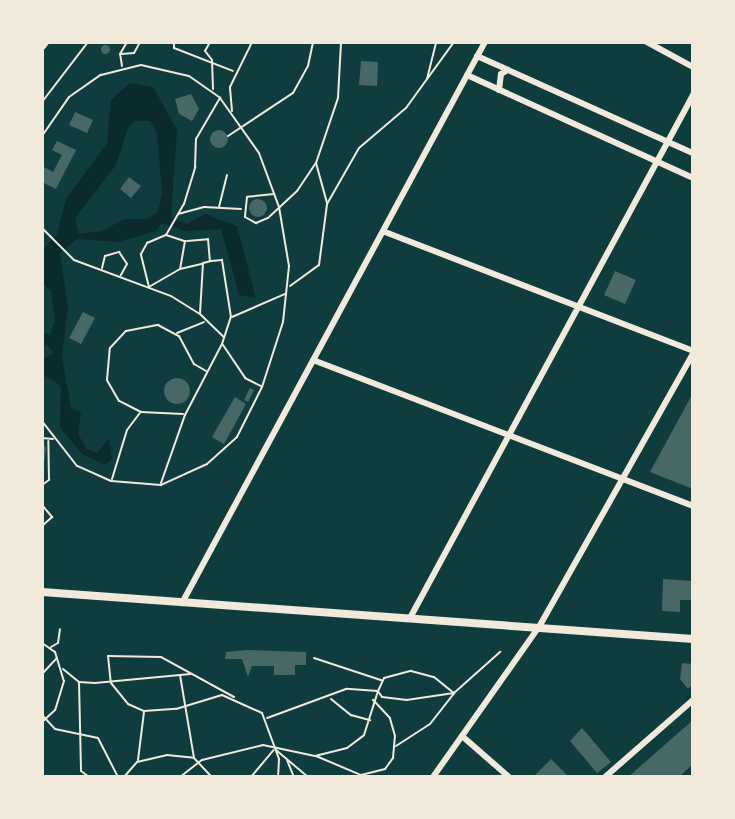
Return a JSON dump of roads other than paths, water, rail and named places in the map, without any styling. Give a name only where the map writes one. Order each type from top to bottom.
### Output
[{"type":"main road","points":[[42,592],[693,639]]},
{"type":"street","points":[[182,603],[485,42]]},
{"type":"street","points":[[647,42],[693,67]]},
{"type":"street","points":[[477,56],[693,153]]},
{"type":"street","points":[[499,90],[501,74],[508,70]]},
{"type":"street","points":[[467,75],[693,178]]},
{"type":"street","points":[[410,618],[693,95]]},
{"type":"street","points":[[385,232],[693,353],[626,478],[539,627],[433,777]]},
{"type":"street","points":[[313,360],[693,506]]},
{"type":"street","points":[[605,777],[693,700]]},
{"type":"street","points":[[462,736],[509,777]]},
{"type":"water","points":[[130,83],[153,87],[177,129],[171,218],[187,224],[205,214],[237,226],[256,298],[239,295],[221,229],[185,231],[162,223],[156,231],[118,242],[77,239],[60,253],[68,307],[62,357],[71,408],[81,412],[78,434],[87,449],[97,453],[109,438],[112,459],[105,465],[82,454],[60,428],[61,386],[42,374],[42,360],[53,353],[47,344],[42,349],[42,332],[50,335],[55,321],[51,291],[42,283],[42,251],[57,234],[66,199],[107,143],[111,100]],"holes":[[[135,121],[150,121],[157,133],[162,193],[158,212],[147,219],[124,219],[102,231],[79,234],[75,218],[116,165],[128,128]]]}]
